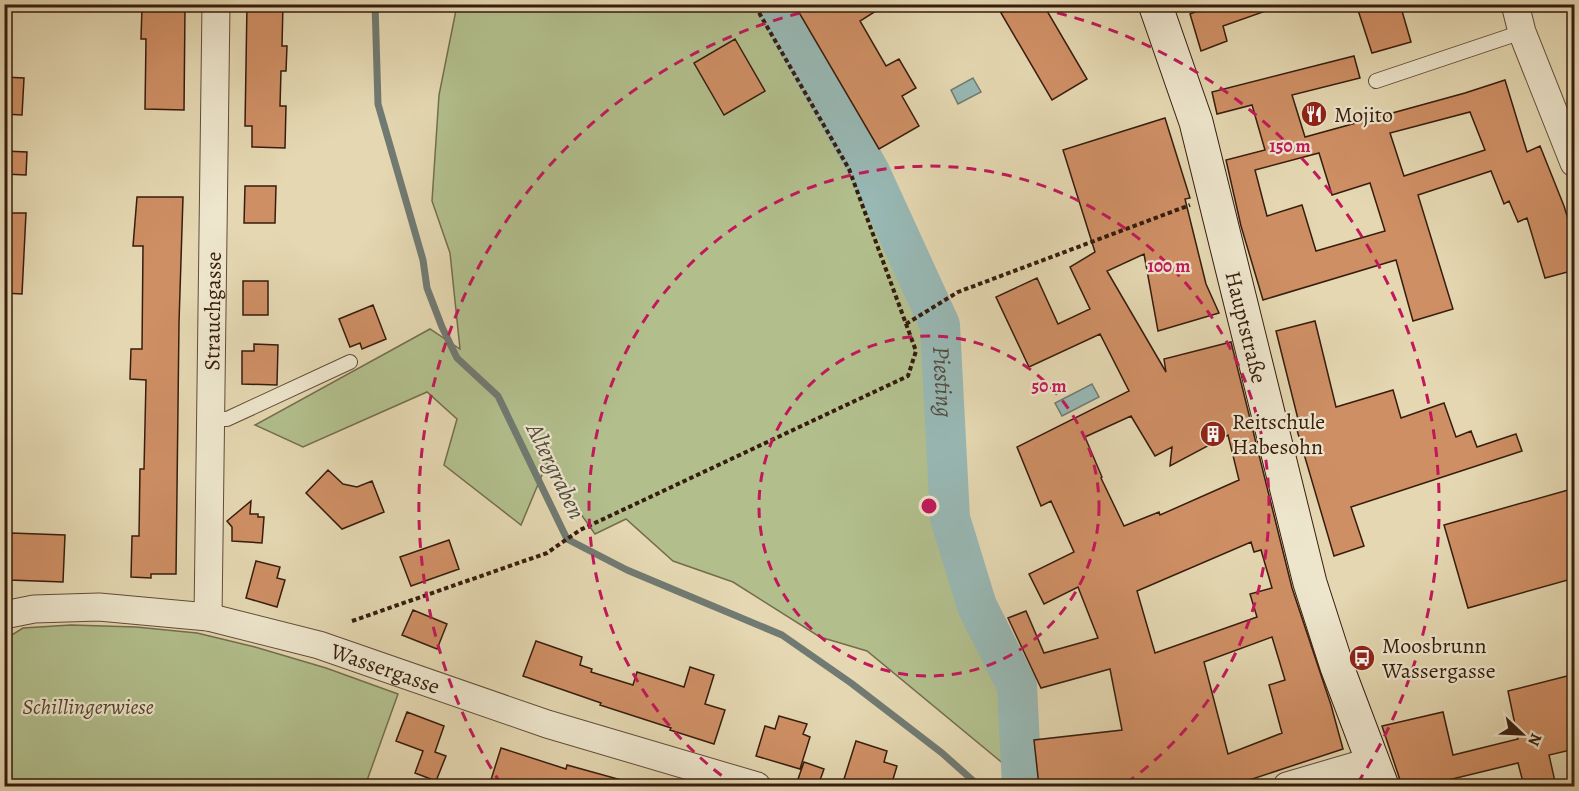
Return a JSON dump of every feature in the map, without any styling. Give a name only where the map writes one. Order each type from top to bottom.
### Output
[{"type":"main road","name":"Hauptstraße","points":[[1155,4],[1196,122],[1310,583],[1337,667],[1377,774]]},
{"type":"street","name":"Strauchgasse","points":[[208,617],[216,4]]},
{"type":"street","points":[[1515,4],[1522,32],[1575,163]]},
{"type":"street","name":"Wassergasse","points":[[6,619],[34,609],[99,607],[208,617],[319,645],[558,727],[757,786]]},
{"type":"street","points":[[1287,786],[1377,774]]},
{"type":"lane","points":[[1376,81],[1522,32]]},
{"type":"lane","points":[[211,419],[227,419],[350,362]]},
{"type":"path","points":[[352,621],[547,553],[580,531],[908,376],[916,351],[849,169],[754,4]]},
{"type":"path","points":[[906,324],[958,292],[1214,195]]},
{"type":"green space","points":[[457,5],[760,5],[849,156],[863,188],[871,186],[928,326],[937,451],[939,532],[1006,695],[1011,770],[867,651],[820,637],[733,582],[673,561],[626,519],[595,534],[547,463],[521,525],[444,465],[457,419],[427,392],[303,447],[255,425],[430,329],[460,349],[450,253],[432,201],[439,95]]},
{"type":"green space","name":"Schillingerwiese","points":[[71,625],[136,627],[197,633],[326,668],[398,694],[365,786],[5,786],[4,654],[10,636],[23,628]]},
{"type":"water","points":[[973,78],[981,92],[958,104],[951,90]]},
{"type":"water","points":[[1092,384],[1099,397],[1062,416],[1055,403]]},
{"type":"building","points":[[247,4],[283,4],[282,46],[287,46],[286,71],[281,71],[280,106],[286,106],[285,148],[252,147],[252,126],[245,126]]},
{"type":"building","points":[[794,4],[887,4],[860,21],[886,66],[899,59],[916,88],[902,96],[919,126],[879,149]]},
{"type":"building","points":[[1015,4],[1043,4],[1087,79],[1052,100],[1001,13]]},
{"type":"building","points":[[1214,4],[1277,4],[1277,7],[1223,26],[1227,41],[1201,51],[1190,14]]},
{"type":"building","points":[[1356,4],[1400,4],[1411,42],[1372,53]]},
{"type":"building","points":[[142,7],[185,8],[184,110],[145,109],[146,39],[141,39]]},
{"type":"building","points":[[735,39],[765,91],[724,115],[694,63]]},
{"type":"building","points":[[1354,56],[1360,78],[1292,95],[1305,137],[1505,80],[1527,152],[1540,146],[1564,206],[1575,242],[1575,270],[1545,278],[1527,218],[1518,222],[1509,201],[1504,204],[1491,171],[1418,195],[1453,309],[1413,321],[1396,260],[1263,300],[1241,226],[1226,160],[1265,150],[1252,105],[1217,114],[1212,92]],"holes":[[[1470,112],[1485,150],[1404,176],[1390,133]],[[1319,153],[1332,195],[1370,183],[1385,231],[1316,251],[1302,205],[1267,216],[1255,170]]]},
{"type":"building","points":[[4,77],[24,78],[22,115],[4,114]]},
{"type":"building","points":[[1165,118],[1190,198],[1185,199],[1206,284],[1219,313],[1158,331],[1144,254],[1107,271],[1166,372],[1164,359],[1231,342],[1292,588],[1331,705],[1343,749],[1231,786],[1039,786],[1034,740],[1122,730],[1110,669],[1041,688],[1008,618],[1026,611],[1044,653],[1098,638],[1078,587],[1044,604],[1029,574],[1074,552],[1051,501],[1041,506],[1017,447],[1129,391],[1100,334],[1029,367],[996,297],[1037,278],[1058,324],[1090,309],[1070,267],[1095,252],[1063,150]],"holes":[[[1131,416],[1155,456],[1172,447],[1170,466],[1228,435],[1239,480],[1160,515],[1159,512],[1124,526],[1101,478],[1085,437]],[[1251,542],[1254,552],[1261,550],[1272,588],[1250,594],[1257,617],[1155,653],[1137,591]],[[1272,637],[1285,680],[1269,685],[1282,733],[1228,754],[1204,662]]]},
{"type":"building","points":[[4,151],[27,152],[26,175],[4,174]]},
{"type":"building","points":[[245,186],[276,186],[275,223],[244,223]]},
{"type":"building","points":[[137,197],[183,197],[176,574],[151,574],[151,578],[131,577],[132,536],[139,536],[140,469],[144,469],[146,380],[130,379],[131,349],[142,349],[143,246],[133,246]]},
{"type":"building","points":[[4,213],[26,213],[22,294],[4,293]]},
{"type":"building","points":[[243,281],[268,281],[268,315],[243,315]]},
{"type":"building","points":[[373,305],[386,339],[362,349],[360,343],[350,347],[339,319]]},
{"type":"building","points":[[1315,321],[1336,407],[1393,390],[1401,418],[1444,403],[1456,437],[1471,431],[1477,447],[1516,434],[1522,451],[1351,507],[1364,546],[1334,556],[1294,420],[1298,419],[1276,331]]},
{"type":"building","points":[[254,344],[278,345],[277,385],[242,384],[242,351],[254,351]]},
{"type":"building","points":[[328,470],[343,484],[357,487],[372,481],[384,512],[342,529],[306,493]]},
{"type":"building","points":[[1575,488],[1575,578],[1468,608],[1444,525]]},
{"type":"building","points":[[251,501],[250,514],[264,517],[262,543],[232,541],[232,527],[227,521]]},
{"type":"building","points":[[11,533],[65,535],[63,582],[9,580]]},
{"type":"building","points":[[449,540],[459,569],[411,586],[400,557]]},
{"type":"building","points":[[256,561],[280,567],[277,578],[285,580],[277,607],[246,598]]},
{"type":"building","points":[[413,610],[447,624],[437,649],[402,635]]},
{"type":"building","points":[[536,641],[582,657],[580,665],[592,669],[591,672],[633,685],[637,672],[684,687],[690,667],[714,675],[705,704],[725,710],[714,744],[523,676]]},
{"type":"building","points":[[1575,674],[1575,749],[1549,755],[1556,786],[1524,786],[1518,763],[1444,781],[1445,786],[1402,786],[1382,726],[1443,712],[1453,755],[1518,739],[1508,691]]},
{"type":"building","points":[[407,712],[444,726],[435,752],[446,756],[436,781],[415,773],[423,751],[396,741]]},
{"type":"building","points":[[779,716],[807,724],[803,734],[810,737],[800,769],[756,756],[765,726],[775,729]]},
{"type":"building","points":[[856,741],[887,751],[884,762],[897,766],[891,786],[869,786],[844,779]]},
{"type":"building","points":[[501,748],[566,769],[567,765],[625,781],[624,786],[489,786]]},
{"type":"building","points":[[804,762],[824,769],[818,786],[797,782]]},
{"type":"waterway","name":"Altergraben","points":[[375,4],[378,104],[423,260],[427,288],[457,358],[498,396],[567,539],[627,570],[782,635],[851,683],[942,753],[979,786]]},
{"type":"waterway","name":"Piesting","points":[[775,4],[870,172],[940,325],[950,518],[977,606],[1017,686],[1022,786]]},
{"type":"place","name":"Mojito","points":[[1314,114]]},
{"type":"place","name":"Reitschule Habesohn","points":[[1213,434]]},
{"type":"place","name":"Moosbrunn Wassergasse","points":[[1362,658]]}]
